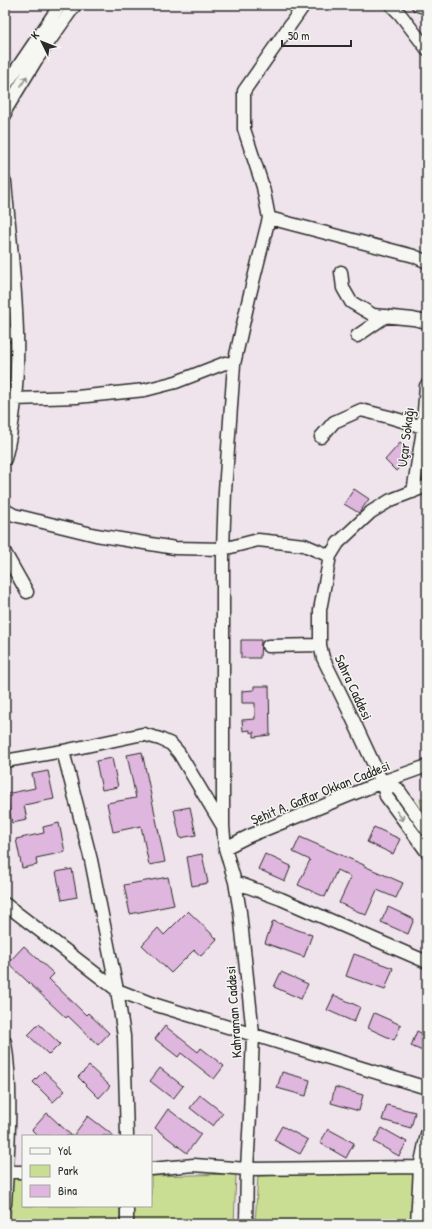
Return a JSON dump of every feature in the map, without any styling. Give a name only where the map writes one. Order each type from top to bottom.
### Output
[{"type":"street","points":[[5,86],[60,5]]},
{"type":"street","points":[[5,115],[5,111],[36,60],[75,5]]},
{"type":"street","points":[[304,5],[244,91],[244,129],[263,187],[269,218],[414,256],[427,262]]},
{"type":"street","points":[[392,5],[427,49]]},
{"type":"street","points":[[418,5],[427,8]]},
{"type":"street","points":[[5,182],[17,322],[14,399],[10,438],[5,459]]},
{"type":"street","name":"Kahraman Caddesi","points":[[246,1224],[246,1169],[250,1116],[253,1034],[240,912],[235,882],[225,848],[223,826],[223,549],[225,491],[234,364],[248,298],[269,218]]},
{"type":"street","points":[[341,272],[343,288],[351,302],[373,315],[427,322]]},
{"type":"street","points":[[357,336],[386,316]]},
{"type":"street","points":[[5,330],[5,336]]},
{"type":"street","points":[[14,399],[77,397],[145,390],[176,382],[225,363],[234,364]]},
{"type":"street","name":"Uçar Sokağı","points":[[413,492],[423,427],[427,386]]},
{"type":"street","points":[[321,437],[334,422],[362,410],[423,427]]},
{"type":"street","name":"Sahra Caddesi","points":[[427,486],[391,500],[371,512],[338,543],[330,556],[320,610],[320,645],[323,658],[382,782],[386,796],[427,852]]},
{"type":"street","points":[[5,510],[14,515],[96,535],[175,548],[223,549],[258,540],[304,545],[330,556]]},
{"type":"street","points":[[5,553],[27,592]]},
{"type":"street","points":[[268,646],[320,645]]},
{"type":"street","points":[[5,761],[143,734],[160,739],[171,744],[179,753],[223,826]]},
{"type":"street","points":[[63,750],[91,860],[117,990],[124,1036],[127,1135]]},
{"type":"street","name":"Şehit A. Gaffar Okkan Caddesi","points":[[225,848],[249,836],[382,782],[427,766]]},
{"type":"street","points":[[382,782],[398,789],[427,830]]},
{"type":"street","points":[[235,882],[281,899],[427,962]]},
{"type":"street","points":[[5,904],[117,990],[153,1004],[427,1088]]},
{"type":"street","points":[[5,1042],[8,1058],[9,1124],[5,1204]]},
{"type":"street","points":[[417,1224],[427,1134]]},
{"type":"street","points":[[152,1169],[194,1165],[246,1169],[424,1166]]},
{"type":"street","points":[[7,1172],[22,1172]]},
{"type":"street","points":[[126,1224],[127,1207]]},
{"type":"green space","points":[[427,798],[427,820],[424,817],[420,799]]},
{"type":"green space","points":[[417,1170],[414,1224],[255,1224],[258,1176]]},
{"type":"green space","points":[[236,1174],[234,1224],[131,1224],[132,1207],[152,1207],[152,1176]]},
{"type":"green space","points":[[22,1177],[22,1207],[120,1207],[120,1224],[10,1224],[13,1178]]},
{"type":"building","points":[[400,443],[412,454],[396,471],[385,460]]},
{"type":"building","points":[[354,489],[369,499],[359,513],[344,504]]},
{"type":"building","points":[[241,640],[261,640],[260,658],[241,658]]},
{"type":"building","points":[[254,686],[269,686],[270,735],[254,737],[254,732],[250,733],[250,730],[243,731],[242,720],[255,719],[255,703],[242,703],[242,691],[254,690]]},
{"type":"building","points":[[142,752],[165,862],[149,865],[141,826],[113,832],[107,803],[136,798],[127,755]]},
{"type":"building","points":[[112,758],[118,787],[102,790],[96,761]]},
{"type":"building","points":[[48,771],[54,799],[24,805],[27,820],[12,823],[6,794],[35,788],[32,774]]},
{"type":"building","points":[[190,807],[196,835],[180,838],[174,810]]},
{"type":"building","points":[[59,823],[65,852],[36,858],[37,865],[22,868],[16,839],[44,833],[43,827]]},
{"type":"building","points":[[374,827],[400,839],[393,854],[367,842]]},
{"type":"building","points":[[300,837],[403,883],[396,898],[377,890],[366,915],[339,903],[351,877],[337,870],[325,897],[298,885],[310,860],[293,852]]},
{"type":"building","points":[[202,854],[208,883],[192,886],[187,857]]},
{"type":"building","points":[[265,854],[291,866],[285,881],[258,869]]},
{"type":"building","points":[[72,869],[77,897],[62,900],[56,872]]},
{"type":"building","points":[[168,877],[174,905],[130,914],[124,885]]},
{"type":"building","points":[[388,907],[414,919],[408,934],[381,922]]},
{"type":"building","points":[[188,911],[217,939],[201,956],[194,950],[171,973],[142,945],[158,928],[164,935]]},
{"type":"building","points":[[273,921],[312,935],[304,957],[265,943]]},
{"type":"building","points":[[24,946],[54,974],[49,979],[86,1015],[88,1013],[109,1033],[98,1045],[68,1016],[66,1018],[8,963]]},
{"type":"building","points":[[354,954],[393,968],[385,990],[346,976]]},
{"type":"building","points":[[281,972],[308,984],[301,999],[274,987]]},
{"type":"building","points":[[334,995],[360,1007],[354,1022],[327,1010]]},
{"type":"building","points":[[374,1013],[401,1025],[394,1040],[368,1028]]},
{"type":"building","points":[[39,1024],[60,1044],[49,1055],[28,1035]]},
{"type":"building","points":[[165,1026],[198,1052],[201,1048],[224,1066],[214,1079],[181,1053],[178,1057],[155,1039]]},
{"type":"building","points":[[417,1031],[427,1036],[427,1053],[411,1046]]},
{"type":"building","points":[[89,1066],[110,1086],[99,1098],[78,1077]]},
{"type":"building","points":[[160,1068],[183,1086],[173,1099],[150,1081]]},
{"type":"building","points":[[44,1071],[65,1091],[53,1102],[33,1082]]},
{"type":"building","points":[[282,1072],[310,1080],[306,1096],[277,1088]]},
{"type":"building","points":[[335,1087],[363,1095],[359,1111],[331,1103]]},
{"type":"building","points":[[200,1095],[223,1113],[213,1126],[190,1108]]},
{"type":"building","points":[[387,1105],[415,1112],[411,1128],[382,1120]]},
{"type":"building","points":[[168,1109],[201,1134],[187,1153],[155,1128]]},
{"type":"building","points":[[47,1113],[71,1135],[37,1135],[32,1130]]},
{"type":"building","points":[[88,1116],[113,1135],[74,1135]]},
{"type":"building","points":[[282,1126],[308,1140],[300,1154],[274,1140]]},
{"type":"building","points":[[382,1128],[407,1142],[399,1156],[374,1142]]},
{"type":"building","points":[[328,1129],[354,1143],[346,1158],[320,1143]]}]
